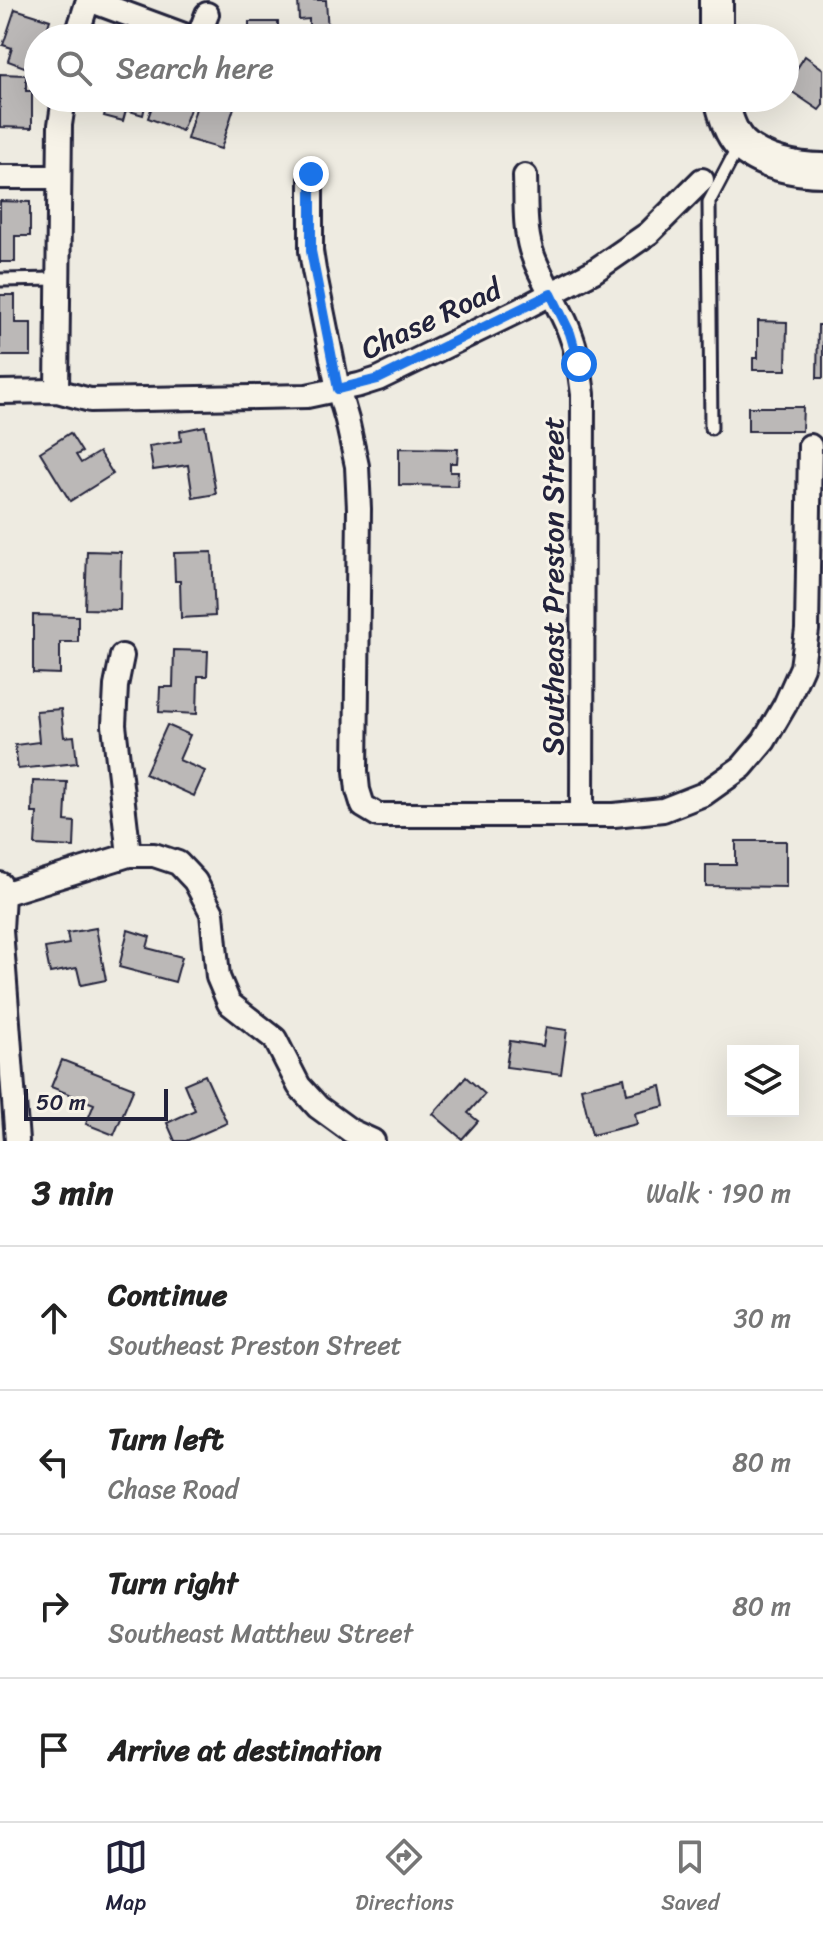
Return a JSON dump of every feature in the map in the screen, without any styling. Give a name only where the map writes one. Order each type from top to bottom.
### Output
[{"type":"street","points":[[80,24],[88,0],[156,24]]},
{"type":"street","points":[[716,0],[716,24]]},
{"type":"street","points":[[202,24],[207,14]]},
{"type":"street","points":[[57,391],[62,112]]},
{"type":"street","points":[[724,112],[740,143],[764,158],[790,167],[823,170]]},
{"type":"street","points":[[311,174],[311,251],[338,389],[357,466],[356,771],[363,806],[378,815],[614,815],[663,810],[704,794],[742,767],[764,741],[802,667],[807,630],[810,446]]},
{"type":"street","name":"Southeast Preston Street","points":[[525,176],[526,231],[538,268],[570,333],[583,394],[582,815]]},
{"type":"street","points":[[0,177],[59,177]]},
{"type":"street","name":"Chase Road","points":[[0,392],[57,391],[90,400],[307,396],[378,379],[594,271],[649,233],[702,180]]},
{"type":"street","points":[[122,656],[116,686],[114,725],[129,855]]},
{"type":"street","points":[[17,1141],[0,931],[1,889],[129,855],[154,855],[178,863],[195,881],[212,913],[218,977],[229,1003],[275,1039],[299,1086],[318,1107],[351,1131],[373,1141]]},
{"type":"lane","points":[[711,428],[709,202],[740,143]]},
{"type":"lane","points":[[0,280],[57,279]]},
{"type":"building","points":[[298,0],[326,0],[328,24],[309,24],[309,19],[299,20]]},
{"type":"building","points":[[15,9],[50,20],[49,24],[24,24],[24,67],[8,61],[12,48],[3,45]]},
{"type":"building","points":[[249,22],[278,22],[278,24]]},
{"type":"building","points":[[805,56],[823,69],[823,105],[819,110],[799,96],[799,65]]},
{"type":"building","points":[[0,74],[24,75],[24,112],[32,112],[32,128],[0,127]]},
{"type":"building","points":[[105,112],[125,112],[123,121],[104,116]]},
{"type":"building","points":[[150,112],[189,112],[182,131],[148,118]]},
{"type":"building","points":[[195,112],[233,112],[221,149],[187,139]]},
{"type":"building","points":[[0,201],[30,202],[30,236],[15,236],[15,262],[0,262]]},
{"type":"building","points":[[0,295],[15,295],[15,323],[31,323],[31,356],[0,356]]},
{"type":"building","points":[[758,321],[787,322],[786,370],[753,370],[753,358],[758,358]]},
{"type":"building","points":[[818,325],[823,325],[823,378],[817,378]]},
{"type":"building","points":[[748,407],[803,407],[802,431],[748,431]]},
{"type":"building","points":[[205,426],[216,494],[193,498],[188,465],[153,470],[149,446],[181,441],[180,431]]},
{"type":"building","points":[[70,433],[82,452],[76,455],[81,463],[99,452],[113,474],[70,501],[40,452]]},
{"type":"building","points":[[399,448],[458,449],[457,463],[450,463],[450,472],[458,472],[457,486],[399,485]]},
{"type":"building","points":[[87,551],[121,552],[120,610],[85,609]]},
{"type":"building","points":[[212,552],[215,616],[181,618],[180,581],[175,581],[174,553]]},
{"type":"building","points":[[33,615],[78,616],[78,642],[60,642],[60,674],[33,673]]},
{"type":"building","points":[[174,650],[208,651],[207,676],[198,676],[197,714],[159,712],[160,687],[173,687]]},
{"type":"building","points":[[61,709],[64,737],[74,736],[77,763],[18,769],[15,745],[39,742],[36,711]]},
{"type":"building","points":[[167,725],[190,735],[179,760],[205,771],[194,796],[145,774]]},
{"type":"building","points":[[33,781],[67,782],[65,821],[75,822],[74,847],[35,845],[37,813],[32,813]]},
{"type":"building","points":[[736,841],[786,841],[786,887],[706,886],[706,865],[736,865]]},
{"type":"building","points":[[96,928],[106,980],[81,985],[77,968],[50,973],[45,948],[69,944],[67,933]]},
{"type":"building","points":[[128,930],[150,937],[147,948],[182,957],[175,982],[119,967]]},
{"type":"building","points":[[546,1027],[567,1030],[561,1074],[506,1067],[510,1041],[543,1046]]},
{"type":"building","points":[[62,1060],[134,1088],[114,1135],[86,1124],[94,1104],[51,1087]]},
{"type":"building","points":[[205,1075],[227,1123],[186,1141],[175,1141],[167,1123],[195,1110],[184,1084]]},
{"type":"building","points":[[466,1077],[485,1094],[468,1113],[478,1121],[462,1139],[433,1114]]},
{"type":"building","points":[[624,1078],[627,1094],[661,1086],[665,1106],[635,1113],[637,1124],[592,1135],[581,1088]]},
{"type":"route","points":[[311,174],[311,251],[338,389],[378,379],[551,294],[570,333],[579,364]]}]
